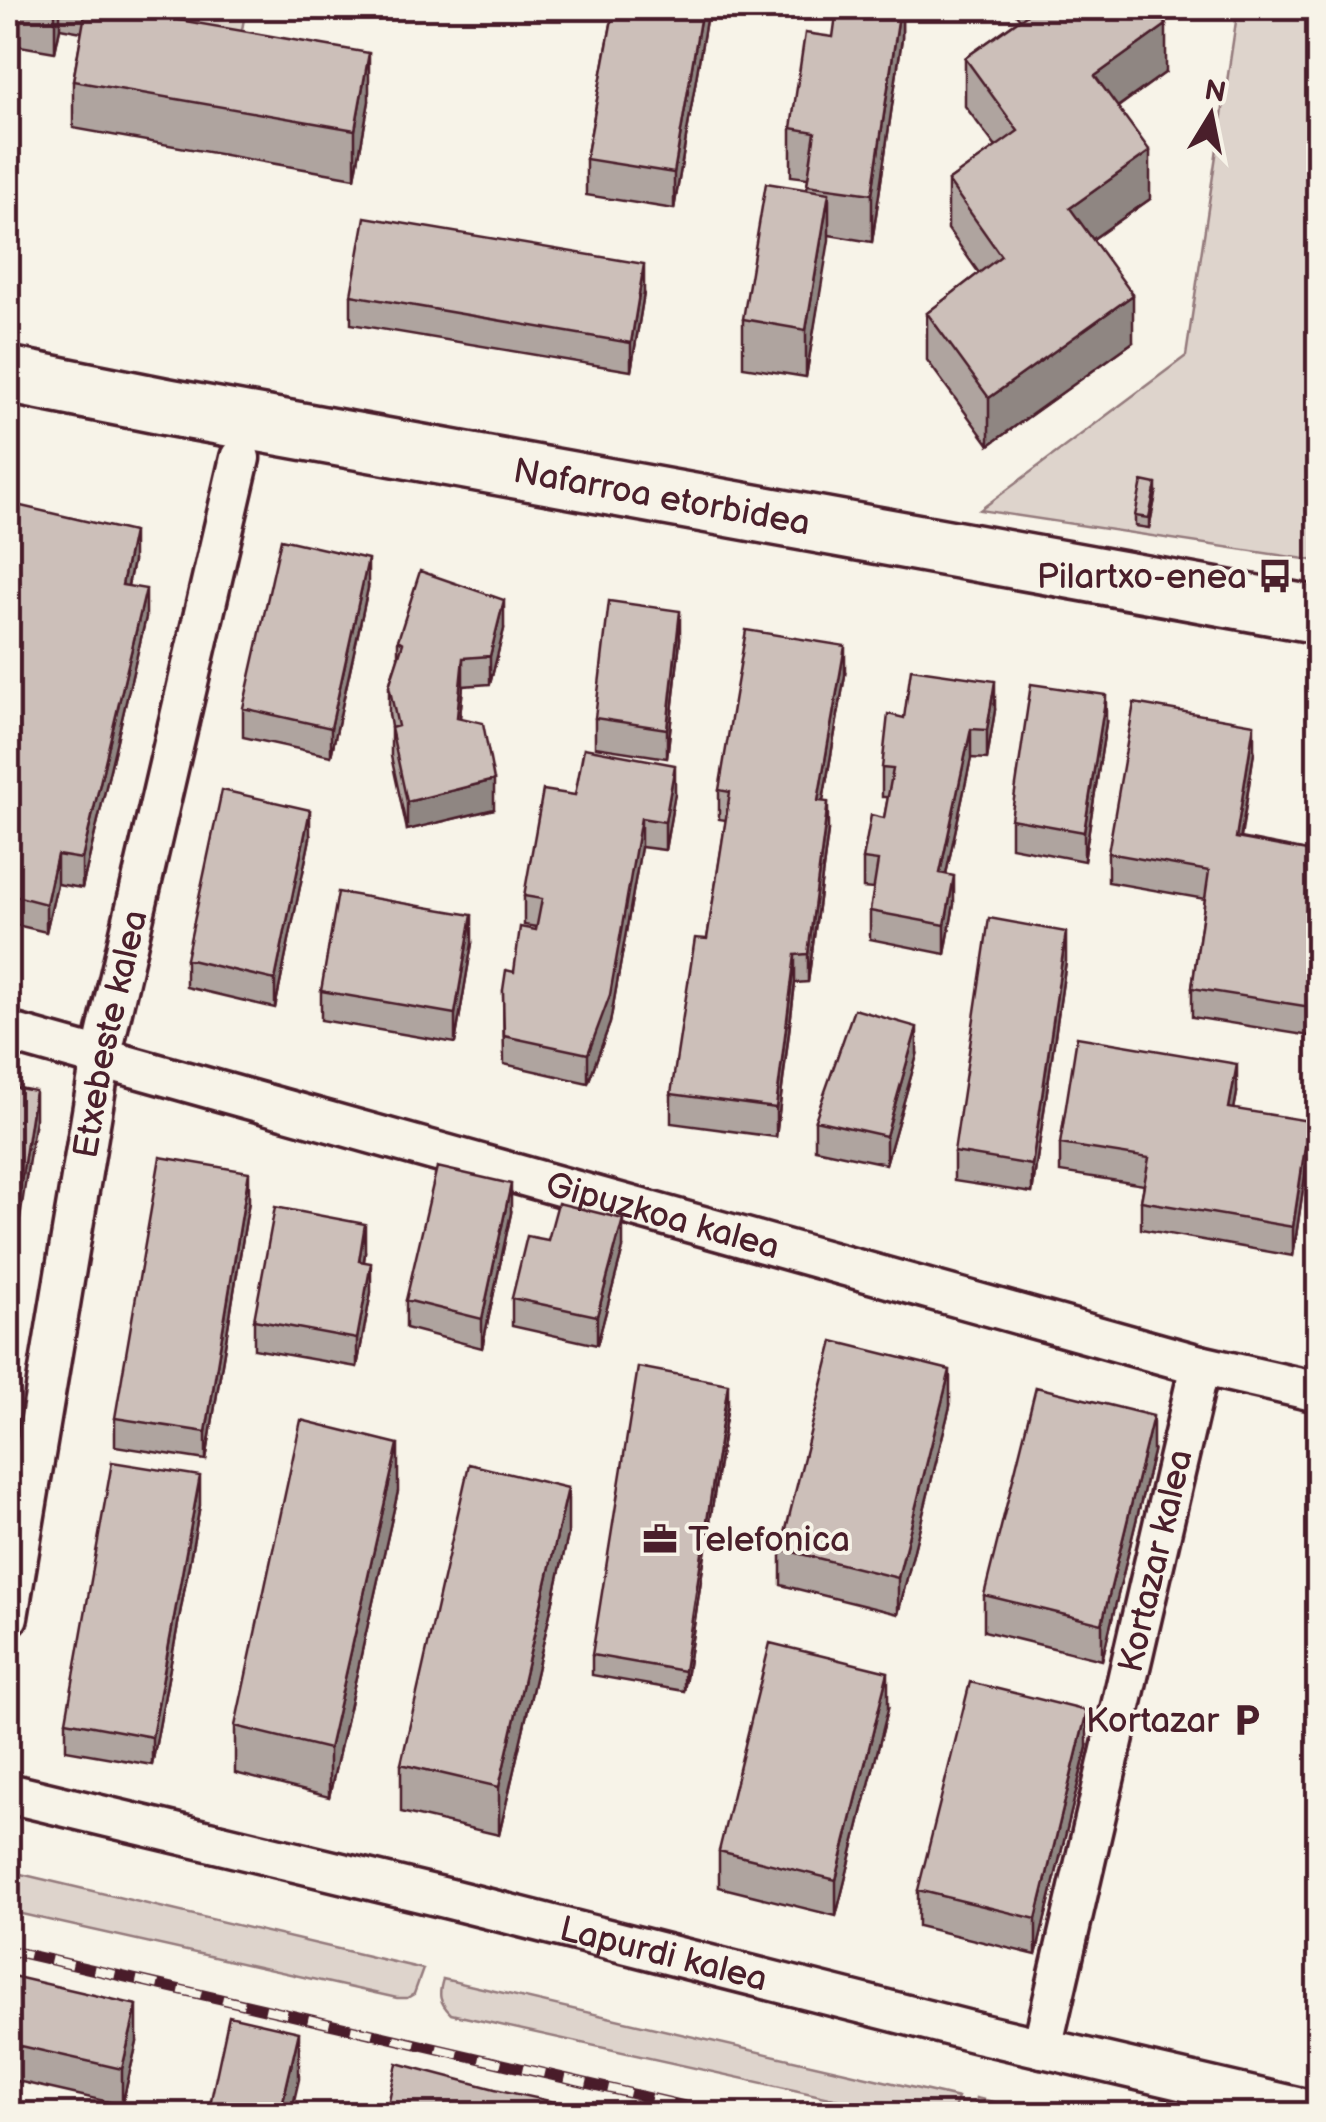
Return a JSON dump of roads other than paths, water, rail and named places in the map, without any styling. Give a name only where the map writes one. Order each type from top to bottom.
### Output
[{"type":"highway","name":"Nafarroa etorbidea","points":[[8,376],[1318,615]]},
{"type":"highway","name":"Nafarroa etorbidea","points":[[8,414],[1318,649]]},
{"type":"street","name":"Etxebeste kalea","points":[[8,1617],[101,1058],[240,458]]},
{"type":"street","name":"Gipuzkoa kalea","points":[[8,1032],[1200,1365],[1318,1392]]},
{"type":"street","name":"Kortazar kalea","points":[[1042,2048],[1200,1365]]},
{"type":"street","name":"Lapurdi kalea","points":[[8,1793],[1042,2048],[1318,2112]]},
{"type":"railway","points":[[8,1950],[720,2114]]},
{"type":"place","name":"Pilartxo-enea","points":[[1275,576]]},
{"type":"place","name":"Telefonica","points":[[660,1539]]},
{"type":"place","name":"Kortazar","points":[[1247,1720]]}]
